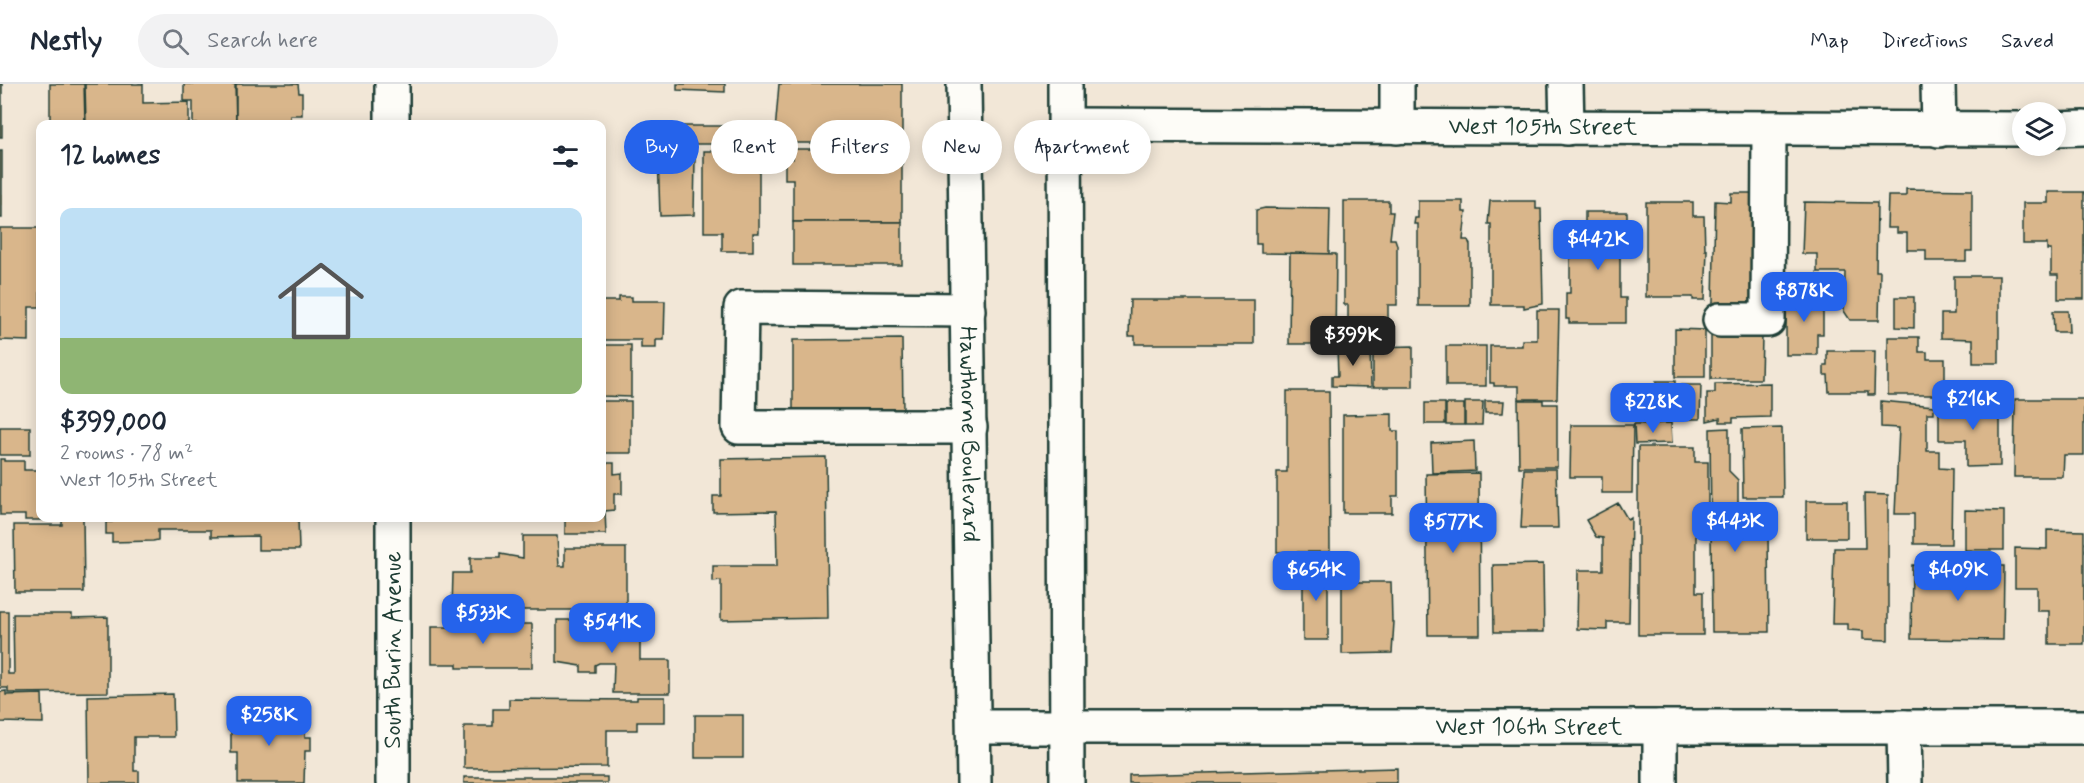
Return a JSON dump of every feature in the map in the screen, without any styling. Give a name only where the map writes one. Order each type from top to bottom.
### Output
[{"type":"street","points":[[392,84],[392,120]]},
{"type":"street","name":"Hawthorne Boulevard","points":[[964,84],[974,783]]},
{"type":"street","points":[[1065,84],[1065,120]]},
{"type":"street","points":[[1396,127],[1397,84]]},
{"type":"street","points":[[1566,84],[1567,128]]},
{"type":"street","points":[[1938,84],[1939,130]]},
{"type":"street","name":"West 105th Street","points":[[1151,126],[2012,129]]},
{"type":"street","points":[[2066,129],[2084,128]]},
{"type":"street","points":[[1720,320],[1768,320],[1769,129]]},
{"type":"street","points":[[1065,174],[1067,783]]},
{"type":"street","points":[[968,310],[741,308],[739,427],[970,427]]},
{"type":"street","name":"South Burin Avenue","points":[[393,522],[393,783]]},
{"type":"street","name":"West 106th Street","points":[[974,727],[2084,727]]},
{"type":"street","points":[[1660,727],[1660,783]]},
{"type":"street","points":[[1904,727],[1905,783]]},
{"type":"building","points":[[0,84],[2,84],[2,137],[0,137]]},
{"type":"building","points":[[50,84],[84,84],[85,120],[50,120]]},
{"type":"building","points":[[85,84],[143,84],[143,103],[189,102],[189,120],[86,120]]},
{"type":"building","points":[[184,84],[235,84],[236,120],[193,120],[193,101],[184,101]]},
{"type":"building","points":[[236,84],[298,84],[299,93],[302,93],[302,115],[290,115],[290,120],[236,120]]},
{"type":"building","points":[[677,84],[725,84],[725,92],[677,90]]},
{"type":"building","points":[[779,84],[902,84],[902,120],[810,120],[810,143],[798,143],[798,120],[776,120]]},
{"type":"building","points":[[699,126],[711,126],[711,144],[699,144]]},
{"type":"building","points":[[798,149],[810,149],[810,174],[902,174],[902,222],[793,222],[793,179],[785,179],[785,174],[798,174]]},
{"type":"building","points":[[0,151],[2,151],[2,218],[0,218]]},
{"type":"building","points":[[704,151],[711,151],[711,174],[759,174],[759,233],[753,233],[753,251],[722,251],[722,232],[704,232]]},
{"type":"building","points":[[659,174],[695,174],[694,215],[660,216]]},
{"type":"building","points":[[1906,189],[1972,190],[1972,251],[1966,251],[1966,261],[1926,261],[1926,250],[1907,250],[1907,233],[1897,233],[1897,228],[1887,228],[1888,196],[1906,196]]},
{"type":"building","points":[[2048,192],[2084,192],[2084,299],[2058,299],[2058,275],[2051,275],[2051,250],[2047,250],[2047,244],[2023,244],[2023,203],[2048,203]]},
{"type":"building","points":[[1731,193],[1751,193],[1751,202],[1764,202],[1753,304],[1713,303],[1715,201],[1731,202]]},
{"type":"building","points":[[1344,201],[1389,201],[1389,212],[1393,212],[1390,239],[1395,239],[1397,245],[1397,305],[1388,305],[1388,326],[1348,326],[1348,305],[1344,305]]},
{"type":"building","points":[[1418,201],[1463,201],[1463,212],[1466,212],[1463,240],[1468,240],[1470,245],[1470,306],[1418,306],[1418,224],[1414,224],[1415,218],[1418,218]]},
{"type":"building","points":[[1490,201],[1536,201],[1536,209],[1541,209],[1543,304],[1524,308],[1524,305],[1491,305],[1491,224],[1488,224]]},
{"type":"building","points":[[1646,202],[1693,202],[1693,216],[1704,216],[1705,250],[1707,250],[1705,300],[1693,300],[1693,297],[1646,297]]},
{"type":"building","points":[[1804,202],[1877,203],[1876,271],[1880,271],[1879,320],[1850,320],[1844,311],[1845,272],[1817,272],[1817,254],[1802,254]]},
{"type":"building","points":[[1265,208],[1330,209],[1329,254],[1261,253],[1261,244],[1256,244],[1256,210]]},
{"type":"building","points":[[1585,212],[1627,212],[1627,251],[1620,251],[1620,298],[1626,298],[1626,323],[1569,323],[1569,319],[1566,319],[1566,293],[1570,293],[1570,248],[1585,248]]},
{"type":"building","points":[[793,222],[902,222],[902,265],[793,265]]},
{"type":"building","points":[[0,228],[36,228],[36,307],[29,307],[29,341],[0,340]]},
{"type":"building","points":[[1290,253],[1336,254],[1335,344],[1289,344]]},
{"type":"building","points":[[1954,276],[1999,276],[1999,363],[1973,363],[1973,339],[1941,338],[1941,314],[1954,314]]},
{"type":"building","points":[[1786,294],[1823,294],[1823,334],[1817,334],[1817,355],[1786,355]]},
{"type":"building","points":[[619,297],[632,297],[632,301],[665,301],[664,340],[656,340],[656,348],[641,348],[641,340],[606,340],[606,301],[619,301]]},
{"type":"building","points":[[1896,297],[1914,297],[1914,328],[1896,327]]},
{"type":"building","points":[[1130,300],[1254,300],[1254,344],[1135,344],[1135,336],[1129,336]]},
{"type":"building","points":[[1537,310],[1559,310],[1557,399],[1519,399],[1519,386],[1494,386],[1494,383],[1490,383],[1490,346],[1522,346],[1522,340],[1537,340]]},
{"type":"building","points":[[2053,311],[2068,311],[2069,332],[2054,332]]},
{"type":"building","points":[[1675,329],[1705,330],[1705,377],[1675,377]]},
{"type":"building","points":[[1711,336],[1762,336],[1761,379],[1711,379]]},
{"type":"building","points":[[1888,337],[1919,337],[1919,352],[1927,352],[1927,359],[1945,359],[1945,395],[1888,395]]},
{"type":"building","points":[[902,339],[903,411],[793,412],[793,340]]},
{"type":"building","points":[[606,345],[631,345],[631,397],[606,396]]},
{"type":"building","points":[[1370,346],[1371,387],[1332,386],[1332,376],[1338,376],[1337,347]]},
{"type":"building","points":[[1413,346],[1413,387],[1373,387],[1373,347]]},
{"type":"building","points":[[1446,346],[1486,346],[1486,386],[1446,386]]},
{"type":"building","points":[[1827,351],[1875,351],[1874,395],[1868,395],[1868,392],[1829,392],[1828,375],[1824,375]]},
{"type":"building","points":[[1656,381],[1675,381],[1675,385],[1701,385],[1700,419],[1656,419]]},
{"type":"building","points":[[1770,383],[1770,417],[1733,418],[1733,422],[1720,422],[1720,418],[1707,421],[1707,393],[1715,393],[1715,384]]},
{"type":"building","points":[[1287,391],[1329,391],[1330,552],[1277,552],[1277,472],[1287,472]]},
{"type":"building","points":[[2015,399],[2084,399],[2084,455],[2064,455],[2063,477],[2014,477]]},
{"type":"building","points":[[1518,400],[1543,400],[1543,404],[1557,404],[1557,467],[1519,467]]},
{"type":"building","points":[[606,401],[631,401],[631,453],[606,453]]},
{"type":"building","points":[[1485,401],[1504,401],[1503,413],[1485,413]]},
{"type":"building","points":[[1881,401],[1934,406],[1934,413],[1927,413],[1927,451],[1939,451],[1939,468],[1952,469],[1951,544],[1914,544],[1914,514],[1895,514],[1899,428],[1881,427]]},
{"type":"building","points":[[1465,402],[1483,402],[1482,425],[1465,425]]},
{"type":"building","points":[[1425,403],[1445,403],[1445,424],[1425,424]]},
{"type":"building","points":[[1939,403],[2000,403],[2000,466],[1966,467],[1966,440],[1939,440]]},
{"type":"building","points":[[1446,404],[1464,404],[1464,425],[1446,425]]},
{"type":"building","points":[[1392,414],[1392,431],[1398,431],[1398,496],[1392,496],[1392,513],[1343,513],[1343,415]]},
{"type":"building","points":[[1671,423],[1672,443],[1635,444],[1634,424]]},
{"type":"building","points":[[1571,425],[1633,425],[1632,493],[1602,493],[1602,477],[1570,477]]},
{"type":"building","points":[[0,427],[30,427],[30,455],[0,455]]},
{"type":"building","points":[[1729,428],[1729,471],[1738,480],[1738,503],[1741,503],[1741,515],[1745,515],[1745,536],[1768,536],[1769,632],[1712,632],[1710,429]]},
{"type":"building","points":[[1782,428],[1783,497],[1743,497],[1742,429]]},
{"type":"building","points":[[1474,441],[1475,471],[1432,473],[1431,443]]},
{"type":"building","points":[[1638,447],[1695,447],[1695,462],[1708,462],[1708,508],[1696,508],[1696,592],[1703,592],[1703,635],[1638,635]]},
{"type":"building","points":[[826,457],[828,618],[721,620],[721,581],[713,582],[713,566],[777,566],[776,511],[713,512],[713,496],[721,496],[721,459]]},
{"type":"building","points":[[0,459],[24,461],[24,470],[36,470],[36,520],[25,520],[25,515],[0,515]]},
{"type":"building","points":[[606,463],[614,463],[614,474],[622,473],[622,494],[614,494],[614,510],[606,511]]},
{"type":"building","points":[[1524,469],[1556,469],[1558,528],[1521,528]]},
{"type":"building","points":[[1479,473],[1480,635],[1428,635],[1426,474]]},
{"type":"building","points":[[1864,494],[1888,495],[1888,640],[1863,639],[1863,631],[1848,630],[1848,624],[1832,624],[1834,548],[1865,548]]},
{"type":"building","points":[[1806,501],[1847,501],[1847,538],[1806,538]]},
{"type":"building","points":[[1618,503],[1628,520],[1631,518],[1629,622],[1607,622],[1607,630],[1577,629],[1578,570],[1603,570],[1603,538],[1596,537],[1586,520]]},
{"type":"building","points":[[1965,510],[2004,511],[2004,550],[1965,550]]},
{"type":"building","points":[[62,522],[83,522],[84,592],[15,592],[14,525],[62,525]]},
{"type":"building","points":[[106,522],[298,522],[299,550],[258,550],[258,536],[211,537],[211,530],[158,530],[158,540],[112,542],[112,534],[106,534]]},
{"type":"building","points":[[565,522],[605,522],[606,534],[565,534]]},
{"type":"building","points":[[2047,530],[2084,531],[2084,644],[2049,644],[2049,611],[2037,611],[2037,587],[2015,587],[2015,548],[2047,549]]},
{"type":"building","points":[[523,536],[557,536],[559,566],[565,566],[565,548],[626,548],[626,610],[452,610],[453,573],[470,573],[470,558],[500,558],[500,554],[523,558]]},
{"type":"building","points":[[1303,564],[1328,564],[1328,640],[1303,640]]},
{"type":"building","points":[[1543,564],[1544,632],[1494,632],[1493,565]]},
{"type":"building","points":[[1912,565],[2004,566],[2003,640],[1911,639]]},
{"type":"building","points":[[1342,582],[1391,582],[1392,622],[1394,622],[1392,653],[1342,654]]},
{"type":"building","points":[[0,611],[8,611],[8,674],[14,674],[13,614],[72,614],[72,618],[108,617],[108,692],[8,693],[8,688],[0,688]]},
{"type":"building","points":[[457,620],[517,620],[517,624],[532,624],[532,668],[457,668],[457,664],[431,664],[431,627],[457,627]]},
{"type":"building","points":[[557,620],[640,620],[640,660],[670,660],[670,693],[613,693],[614,663],[599,663],[595,665],[595,672],[581,672],[581,666],[557,662]]},
{"type":"building","points":[[6,691],[6,695],[42,694],[43,723],[0,722],[0,692]]},
{"type":"building","points":[[173,694],[174,737],[134,737],[134,771],[139,771],[139,783],[89,783],[88,696]]},
{"type":"building","points":[[637,697],[665,697],[665,722],[637,722],[637,730],[607,730],[607,767],[464,768],[464,726],[493,726],[493,709],[509,709],[509,699],[637,700]]},
{"type":"building","points":[[231,713],[305,714],[305,737],[311,737],[311,751],[305,751],[304,783],[238,783],[238,753],[231,753],[231,730],[228,730],[228,716]]},
{"type":"building","points":[[695,715],[743,715],[743,758],[695,758]]},
{"type":"building","points":[[1397,768],[1397,783],[1129,783],[1129,775]]},
{"type":"building","points":[[464,777],[607,777],[607,783],[464,783]]}]
